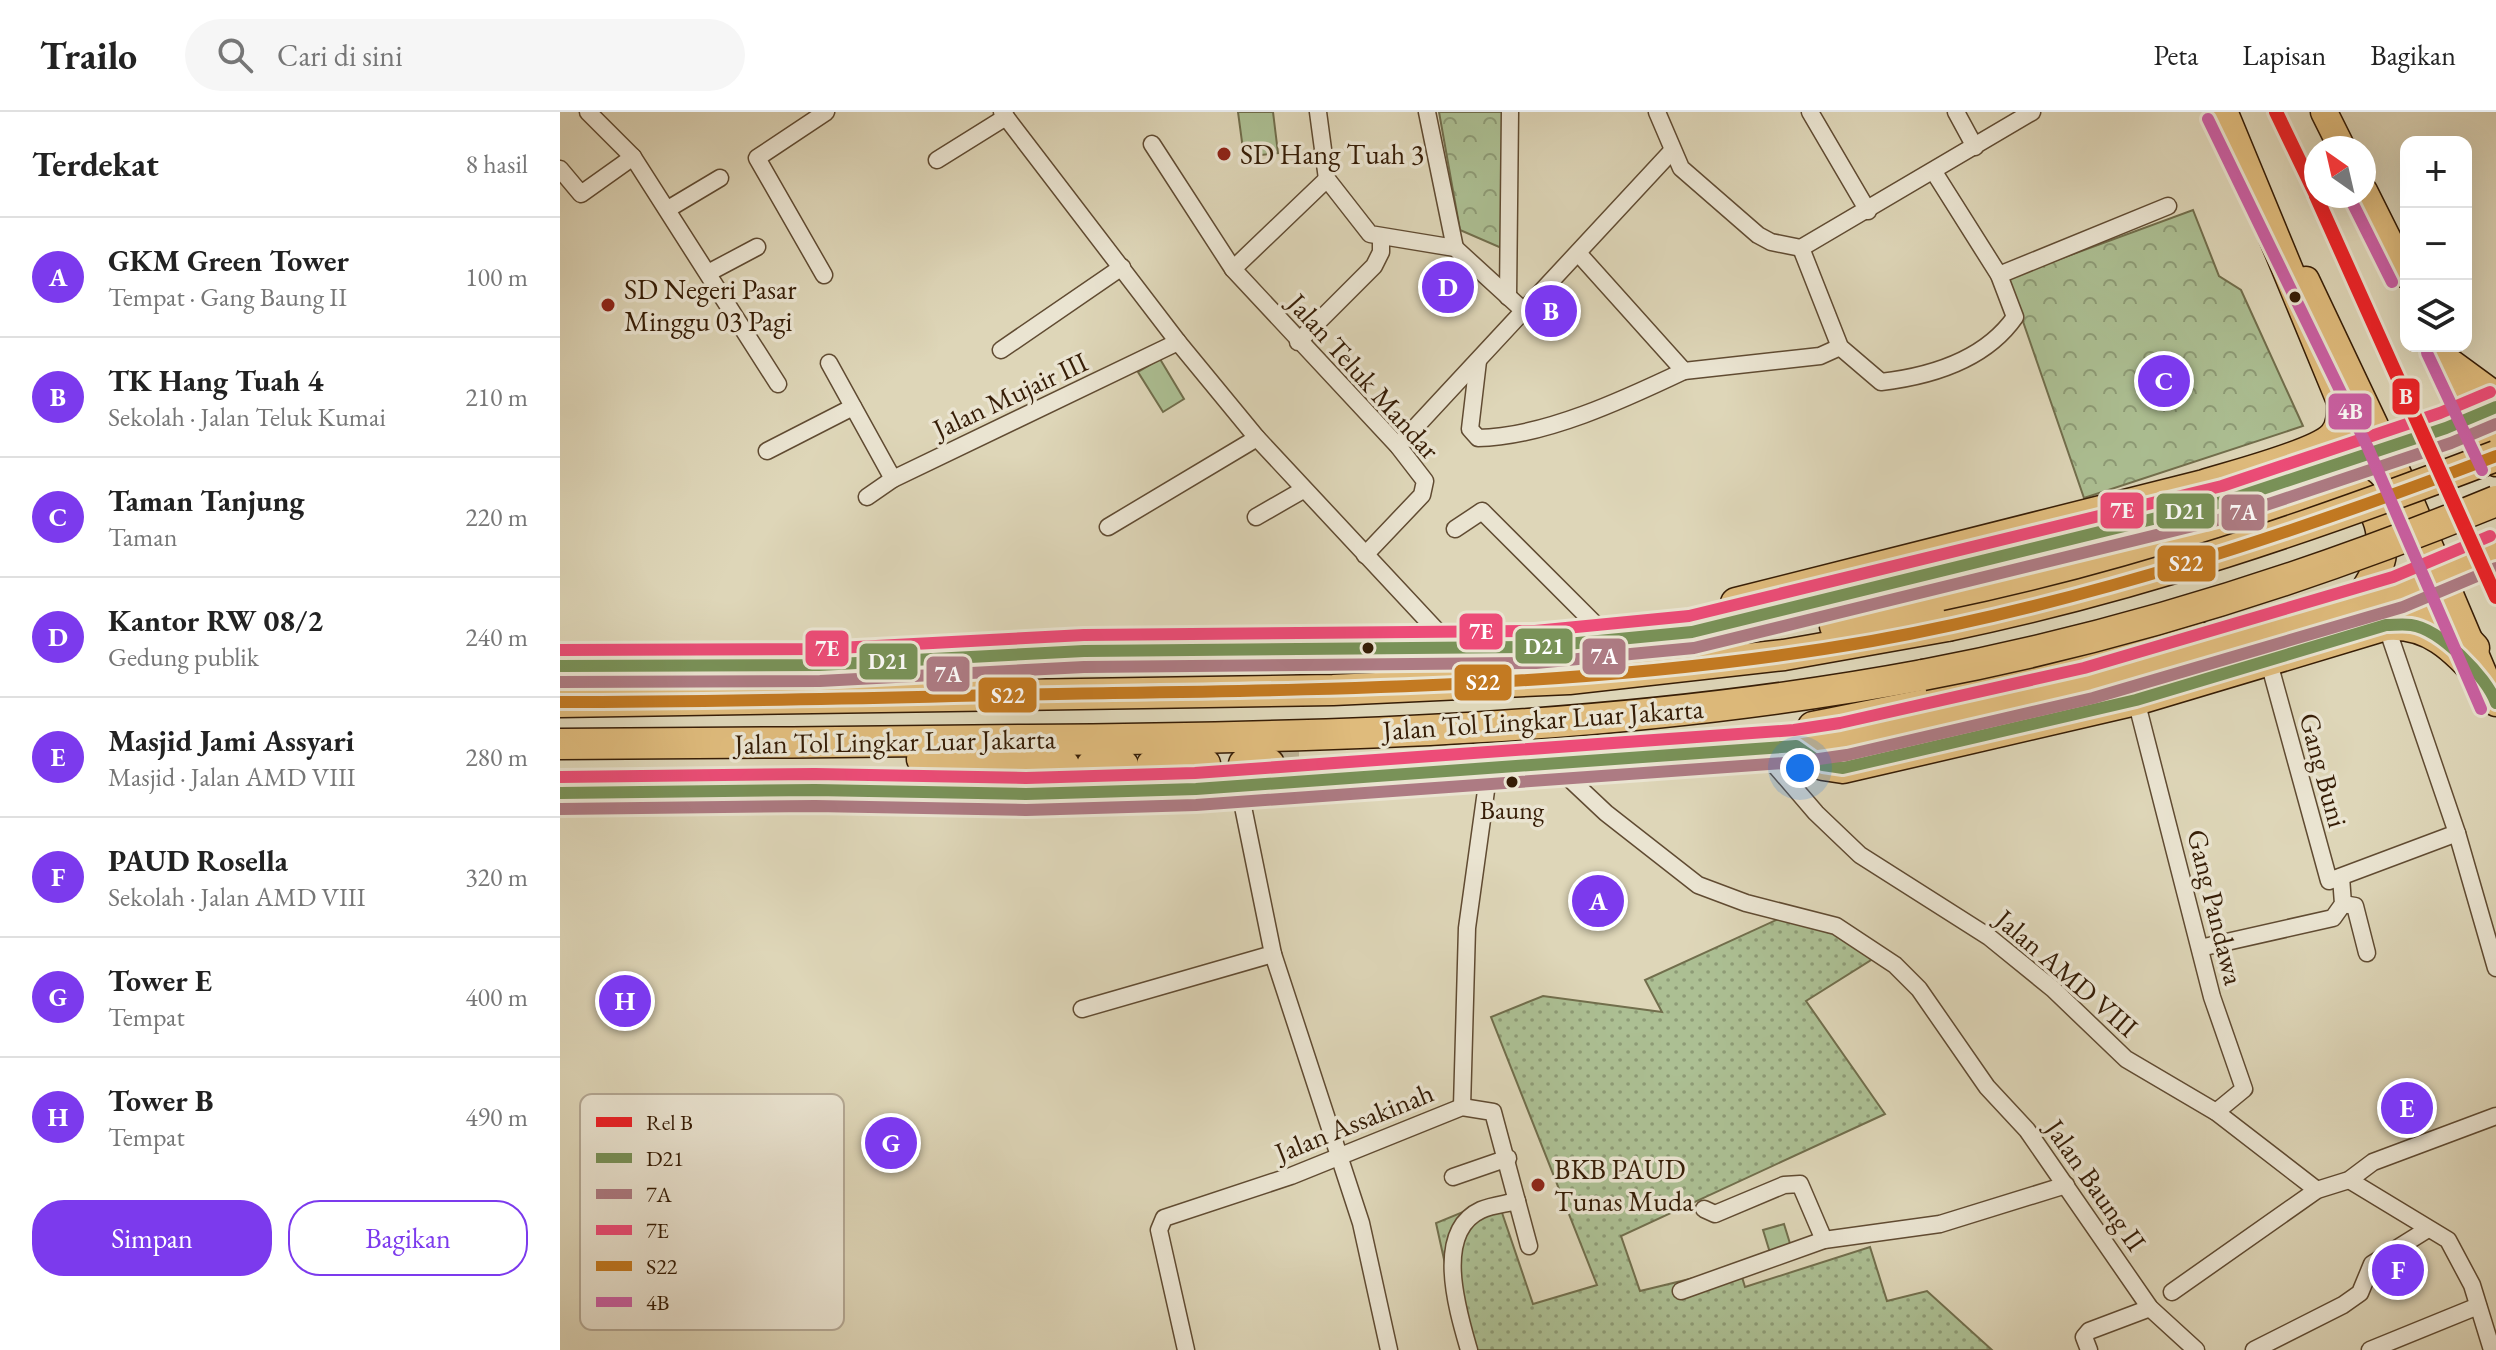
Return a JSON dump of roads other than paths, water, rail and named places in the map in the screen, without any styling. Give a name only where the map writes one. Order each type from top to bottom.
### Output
[{"type":"highway","points":[[1692,632],[1715,641],[1735,642],[1786,636],[2048,581],[2248,522],[2348,484],[2358,466],[2358,448],[2342,399],[2223,114]]},
{"type":"highway","points":[[2446,356],[2496,398]]},
{"type":"highway","points":[[1692,632],[1717,609],[1767,594],[2204,485],[2325,443],[2340,427],[2342,399]]},
{"type":"highway","points":[[560,666],[819,665],[1069,651],[1536,647],[1692,632],[1807,607],[2226,501],[2446,428],[2496,407]]},
{"type":"highway","name":"Jalan Tol Lingkar Luar Jakarta","points":[[560,702],[1318,690],[1569,679],[1784,655],[1947,626],[2081,596],[2307,526],[2496,456]]},
{"type":"highway","points":[[2306,648],[2335,625],[2366,591],[2382,553],[2383,530],[2375,510],[2348,484]]},
{"type":"highway","points":[[2204,485],[2304,501]]},
{"type":"highway","name":"Jalan Tol Lingkar Luar Jakarta","points":[[560,744],[1117,739],[1383,731],[1695,710],[1830,692],[2027,653],[2212,602],[2336,562],[2496,501]]},
{"type":"highway","points":[[560,793],[815,790],[1026,794],[1250,771],[1489,769],[1796,746],[1843,739],[2088,683],[2398,592],[2496,551]]},
{"type":"highway","points":[[1761,749],[1769,735],[1928,704],[2090,665],[2366,591],[2394,593],[2434,609],[2474,648]]},
{"type":"highway","points":[[1796,746],[1823,765],[1843,768],[2136,700],[2386,625],[2413,625],[2441,638],[2493,696]]},
{"type":"highway","points":[[706,701],[741,687],[1071,671],[1481,663],[1521,655],[1536,647]]},
{"type":"highway","points":[[625,744],[637,753],[654,756],[872,757],[1078,765],[1205,764]]},
{"type":"highway","points":[[1309,764],[1490,753],[1547,765]]},
{"type":"main road","points":[[2324,112],[2336,136]]},
{"type":"main road","points":[[2223,114],[2383,441],[2493,696]]},
{"type":"main road","points":[[2372,208],[2400,263]]},
{"type":"main road","points":[[2446,356],[2496,463]]},
{"type":"street","points":[[588,112],[633,157],[778,384]]},
{"type":"street","points":[[824,275],[757,158],[774,149],[806,117],[826,112]]},
{"type":"street","points":[[1318,112],[1327,179],[1370,234],[1455,248],[1524,311]]},
{"type":"street","points":[[1427,112],[1455,248]]},
{"type":"street","points":[[1508,297],[1510,112]]},
{"type":"street","points":[[1657,112],[1671,152],[1681,168],[1758,235],[1771,242],[1801,248],[2032,112]]},
{"type":"street","points":[[1810,112],[1868,211]]},
{"type":"street","points":[[1956,112],[1975,147]]},
{"type":"street","points":[[937,160],[1004,114],[1178,342],[1257,438],[1303,490],[1369,552],[1452,647]]},
{"type":"street","name":"Jalan Teluk Mandar","points":[[1152,144],[1233,269],[1398,446],[1425,481],[1425,489],[1369,552]]},
{"type":"street","points":[[1398,446],[1671,152]]},
{"type":"street","points":[[560,169],[581,194],[633,157]]},
{"type":"street","points":[[1801,248],[1840,347],[1881,382],[1908,378],[1963,361],[1995,341],[2015,318],[1999,275],[1934,172]]},
{"type":"street","points":[[668,209],[720,178]]},
{"type":"street","points":[[1233,269],[1327,179]]},
{"type":"street","points":[[1999,275],[2168,206]]},
{"type":"street","points":[[1298,342],[1374,266],[1381,252],[1381,238]]},
{"type":"street","points":[[708,273],[757,247]]},
{"type":"street","points":[[1578,253],[1684,371]]},
{"type":"street","points":[[1001,350],[1122,267]]},
{"type":"street","name":"Jalan Mujair III","points":[[867,497],[893,479],[1178,342]]},
{"type":"street","points":[[1478,360],[1470,429],[1478,438],[1498,438],[1637,394],[1684,371],[1820,356],[1840,347]]},
{"type":"street","points":[[829,363],[893,479]]},
{"type":"street","points":[[767,451],[853,407]]},
{"type":"street","points":[[1108,527],[1257,438]]},
{"type":"street","points":[[1256,517],[1303,490]]},
{"type":"street","points":[[1455,529],[1482,511],[1611,640]]},
{"type":"street","points":[[2386,625],[2457,833],[2496,968]]},
{"type":"street","name":"Gang Buni","points":[[2268,659],[2325,870],[2329,881],[2341,877]]},
{"type":"street","name":"Gang Pandawa","points":[[2136,700],[2212,997],[2244,1089],[2216,1112]]},
{"type":"street","name":"Jalan AMD VIII","points":[[1761,749],[1816,813],[1860,855],[1989,937],[2053,989],[2126,1059],[2216,1112],[2317,1190]]},
{"type":"street","name":"Jalan Baung II","points":[[1547,765],[1653,853],[1698,885],[1746,903],[1836,926],[1884,956],[1919,989],[1987,1087],[2027,1130],[2150,1308],[2196,1350]]},
{"type":"street","name":"Jalan Assakinah","points":[[1186,1350],[1159,1222],[1339,1157],[1462,1107],[1467,928],[1489,769]]},
{"type":"street","points":[[1250,771],[1273,954],[1361,1223],[1389,1350]]},
{"type":"street","points":[[2200,948],[2324,922],[2340,912],[2343,904],[2341,877],[2457,833]]},
{"type":"street","points":[[2343,904],[2355,906],[2359,912],[2367,953]]},
{"type":"street","points":[[1082,1009],[1273,954]]},
{"type":"street","points":[[1462,1107],[1493,1112],[1508,1158],[1529,1246]]},
{"type":"street","points":[[2172,1292],[2317,1190],[2349,1180],[2373,1162],[2496,1116]]},
{"type":"street","points":[[1453,1177],[1508,1158]]},
{"type":"street","points":[[2349,1180],[2448,1240],[2456,1249],[2492,1350]]},
{"type":"street","points":[[1704,1209],[1715,1214],[1784,1185],[1800,1184],[1824,1240]]},
{"type":"street","points":[[1681,1291],[1824,1240],[1940,1224],[2066,1185]]},
{"type":"street","points":[[1469,1350],[1451,1254],[1465,1225],[1477,1212],[1517,1201]]},
{"type":"street","points":[[2254,1350],[2343,1305],[2360,1293],[2372,1264],[2428,1229]]},
{"type":"street","points":[[2370,1350],[2478,1306]]},
{"type":"street","points":[[2089,1350],[2084,1337],[2089,1331],[2150,1308]]},
{"type":"tunnel","points":[[1269,764],[1309,764]]},
{"type":"rail line","name":"B","points":[[2276,112],[2304,170]]},
{"type":"rail line","name":"B","points":[[2321,208],[2496,597]]},
{"type":"place","name":"SD Hang Tuah 3","points":[[1224,154]]},
{"type":"place","name":"Kantor RW 08/2","points":[[1448,287]]},
{"type":"place","name":"SD Negeri Pasar Minggu 03 Pagi","points":[[608,305]]},
{"type":"place","name":"TK Hang Tuah 4","points":[[1551,311]]},
{"type":"place","name":"Taman Tanjung","points":[[2164,381]]},
{"type":"place","name":"Baung","points":[[1512,782]]},
{"type":"place","name":"GKM Green Tower","points":[[1598,901]]},
{"type":"place","name":"Tower B","points":[[625,1001]]},
{"type":"place","name":"Masjid Jami Assyari","points":[[2407,1108]]},
{"type":"place","name":"Tower E","points":[[891,1143]]},
{"type":"place","name":"BKB PAUD Tunas Muda","points":[[1538,1185]]},
{"type":"place","name":"PAUD Rosella","points":[[2398,1270]]}]
